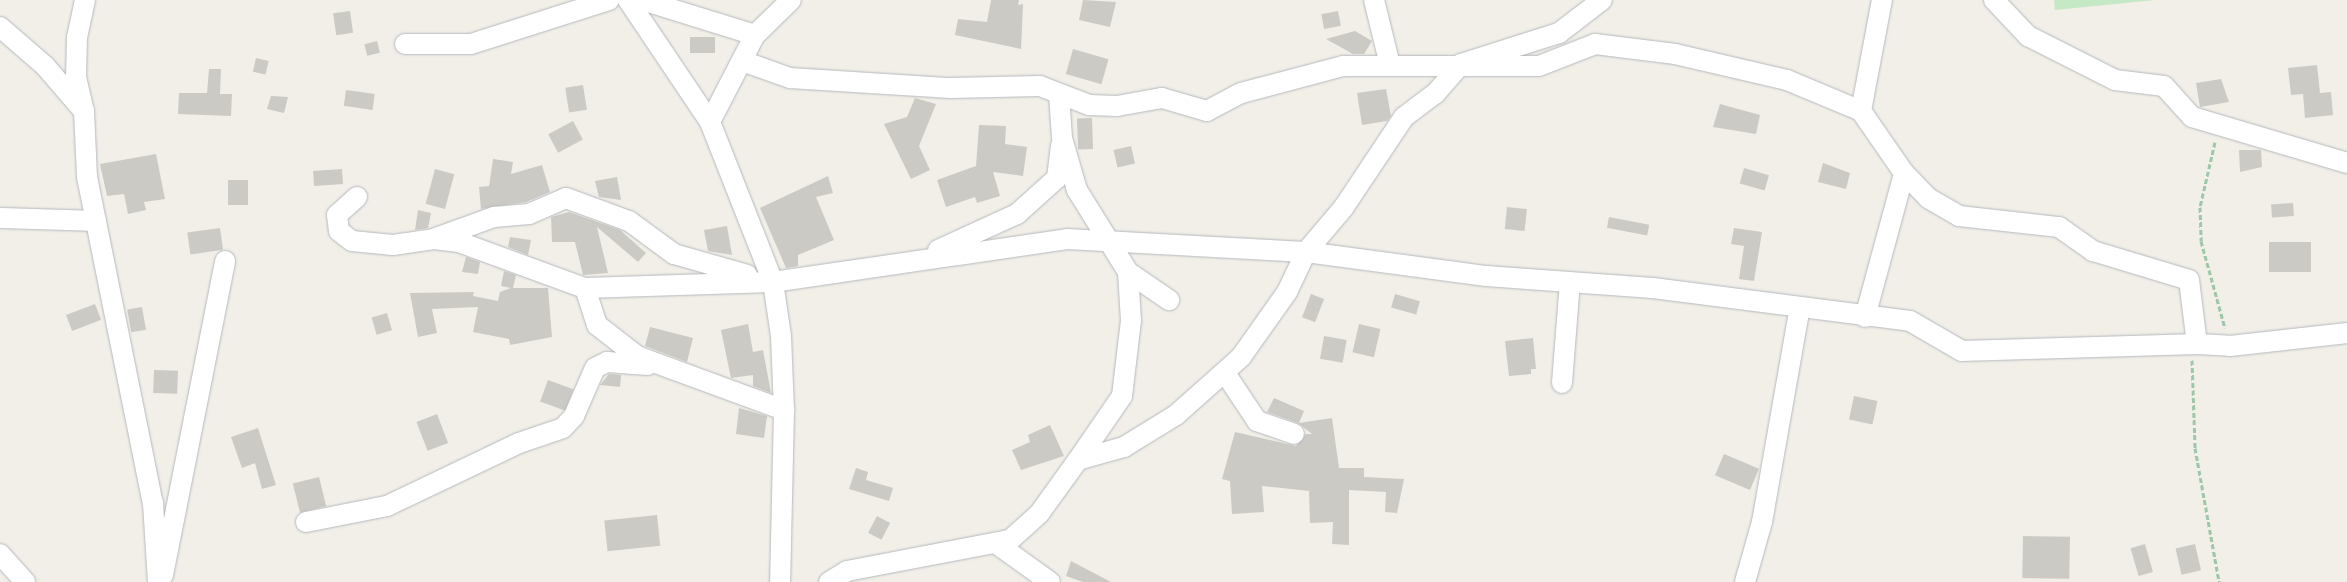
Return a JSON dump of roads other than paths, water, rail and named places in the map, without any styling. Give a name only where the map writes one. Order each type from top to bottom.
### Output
[{"type":"street","points":[[85,0],[77,37],[76,77],[84,111],[87,177],[153,503],[159,582]]},
{"type":"street","points":[[404,44],[471,44],[608,0]]},
{"type":"street","points":[[628,0],[710,122],[773,282],[781,336],[784,410],[780,582]]},
{"type":"street","points":[[642,0],[755,35]]},
{"type":"street","points":[[710,122],[745,62],[755,35],[791,0]]},
{"type":"street","points":[[1374,0],[1390,65]]},
{"type":"street","points":[[1078,460],[1124,446],[1176,415],[1226,373],[1287,292],[1306,252],[1344,207],[1404,116],[1435,94],[1460,64],[1559,33],[1602,0]]},
{"type":"street","points":[[1861,111],[1882,0]]},
{"type":"street","points":[[1994,0],[2028,36],[2115,80],[2164,86],[2192,117],[2222,129],[2347,163]]},
{"type":"street","points":[[0,27],[45,66],[84,111]]},
{"type":"street","points":[[745,62],[790,78],[951,88],[1040,86],[1089,105],[1117,106],[1162,98],[1207,111],[1241,94],[1343,66],[1460,64],[1539,66],[1595,44],[1675,54],[1787,80],[1861,111],[1904,173],[1928,198],[1959,216],[2059,227],[2093,251],[2189,280],[2197,344]]},
{"type":"street","points":[[910,262],[1017,214],[1057,178],[1062,138],[1059,94]]},
{"type":"street","points":[[1062,138],[1077,190],[1106,241],[1128,272],[1168,300]]},
{"type":"street","points":[[1865,317],[1904,173]]},
{"type":"street","points":[[357,197],[337,215],[339,231],[352,241],[392,245],[434,239],[494,217],[530,214],[566,198],[629,221],[674,254],[773,282]]},
{"type":"street","points":[[0,218],[96,221]]},
{"type":"street","points":[[434,239],[459,242],[584,288],[773,282],[1067,239],[1306,252],[1910,321],[1962,351],[2197,344],[2230,346],[2347,333]]},
{"type":"street","points":[[159,582],[184,481],[225,261]]},
{"type":"street","points":[[829,582],[847,571],[997,544],[1010,540],[1039,514],[1122,396],[1131,321],[1128,272]]},
{"type":"street","points":[[1562,383],[1570,282]]},
{"type":"street","points":[[584,288],[597,325],[637,356],[784,410]]},
{"type":"street","points":[[1745,582],[1762,522],[1800,308]]},
{"type":"street","points":[[306,522],[387,506],[519,443],[563,428],[574,416],[595,368],[607,362],[660,366]]},
{"type":"street","points":[[1226,373],[1257,421],[1294,434]]},
{"type":"street","points":[[153,503],[184,481]]},
{"type":"street","points":[[997,544],[1050,582]]},
{"type":"street","points":[[0,554],[26,582]]}]
